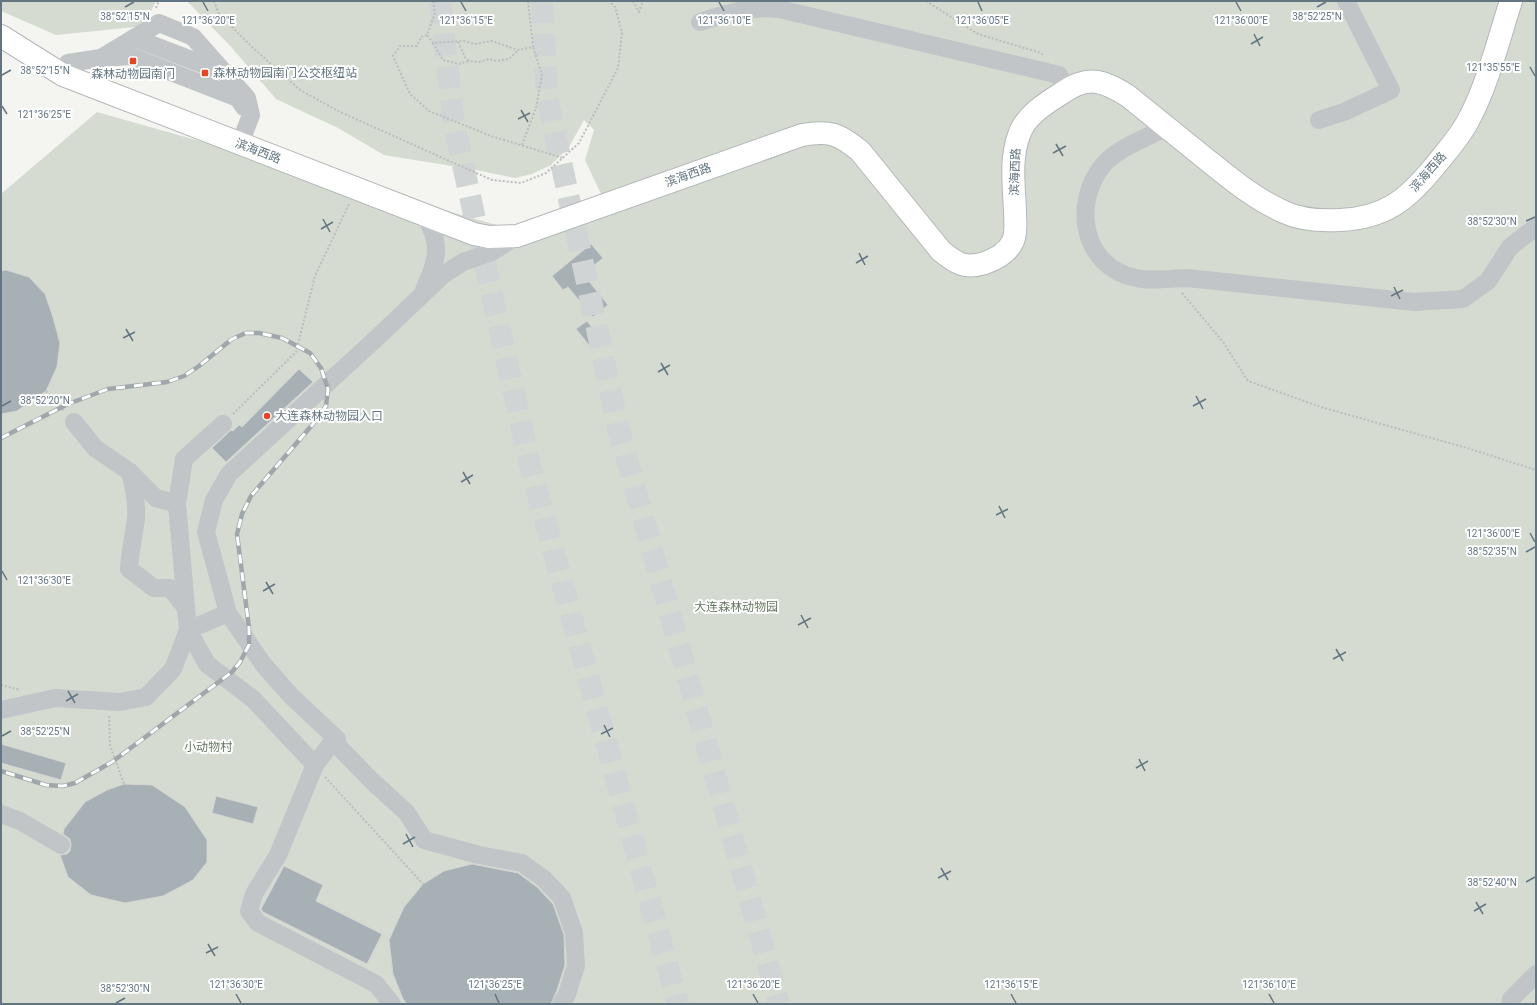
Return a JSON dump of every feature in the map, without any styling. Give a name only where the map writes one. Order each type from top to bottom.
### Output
[{"type":"highway","name":"滨海西路","points":[[246,122],[356,189],[474,234],[489,237],[517,236],[787,139],[818,132],[833,134],[847,140],[860,151],[941,252],[953,261],[964,266],[976,266],[1000,256],[1008,249],[1013,240],[1015,229],[1013,163],[1019,133],[1027,121],[1063,82],[1079,83],[1096,81],[1111,85],[1128,96],[1249,192],[1286,213],[1308,219],[1329,220],[1350,219],[1382,211],[1404,199],[1418,186],[1457,138],[1468,121],[1483,88],[1511,1]]},
{"type":"highway","name":"滨海西路","points":[[4,38],[66,69],[246,122],[517,236]]},
{"type":"street","points":[[1319,120],[1344,112],[1391,90],[1346,1]]},
{"type":"street","points":[[700,22],[729,13],[745,10],[762,8],[779,9],[1063,82]]},
{"type":"street","points":[[101,58],[159,22],[194,37],[226,73],[246,122]]},
{"type":"street","points":[[135,37],[226,73]]},
{"type":"street","points":[[135,37],[220,81],[246,122]]},
{"type":"street","points":[[66,69],[101,58],[130,56],[238,98],[246,122]]},
{"type":"street","points":[[1167,127],[1117,153],[1104,164],[1096,176],[1089,192],[1086,205],[1086,231],[1091,245],[1099,257],[1109,266],[1121,273],[1136,278],[1151,280],[1188,278],[1414,302],[1463,299],[1488,281],[1510,247],[1536,227]]},
{"type":"street","points":[[422,295],[436,257],[436,241],[432,228],[424,215]]},
{"type":"street","points":[[337,739],[291,696],[263,664],[228,613],[206,532],[214,500],[229,474],[443,275],[463,262],[492,252],[517,236]]},
{"type":"street","points":[[74,422],[95,448],[130,472],[156,498],[177,504]]},
{"type":"street","points":[[223,424],[184,459],[177,504],[188,630],[207,664],[253,699],[315,765]]},
{"type":"street","points":[[130,472],[135,495],[136,518],[130,551],[129,568],[154,588],[170,588],[186,608]]},
{"type":"street","points":[[1,710],[55,698],[120,702],[146,697],[173,669],[188,630],[228,613]]},
{"type":"street","points":[[392,1004],[376,984],[258,922],[249,911],[254,894],[278,855],[315,765],[333,741],[372,781],[407,813],[424,840],[479,855],[522,863],[544,879],[562,898],[574,934],[576,966],[567,994],[561,1004]]},
{"type":"street","points":[[1,814],[20,821],[61,845]]},
{"type":"street","points":[[1510,1004],[1512,999],[1536,974]]},
{"type":"path","points":[[214,1],[219,14],[252,47],[300,90],[340,112],[492,180],[521,183],[546,174],[579,143],[618,68],[622,32],[615,7],[609,1]]},
{"type":"path","points":[[427,35],[435,12],[433,1]]},
{"type":"path","points":[[522,145],[536,108],[542,75],[533,47],[528,1]]},
{"type":"path","points":[[633,1],[639,12],[643,1]]},
{"type":"path","points":[[926,1],[978,34],[1040,53],[1052,62],[1063,82]]},
{"type":"path","points":[[427,35],[421,37],[417,46],[400,46],[392,56],[410,94],[429,111],[491,136],[563,158]]},
{"type":"path","points":[[427,35],[443,60],[459,64],[469,61],[479,62],[489,59],[498,61],[509,59],[518,50]]},
{"type":"path","points":[[433,43],[464,41],[475,44],[492,41],[518,50],[533,47]]},
{"type":"path","points":[[458,42],[465,57],[469,61]]},
{"type":"path","points":[[223,424],[296,352],[315,276],[356,189]]},
{"type":"path","points":[[1170,278],[1223,342],[1248,381],[1324,408],[1467,448],[1536,470]]},
{"type":"path","points":[[46,391],[74,422]]},
{"type":"path","points":[[109,701],[110,745],[124,784]]},
{"type":"path","points":[[315,765],[423,884]]},
{"type":"green space","points":[[1,1],[156,1],[144,26],[56,35],[1,11]]},
{"type":"green space","name":"大连森林动物园","points":[[187,1],[1536,1],[1536,1004],[1,1004],[1,194],[97,112],[536,236],[610,213],[585,160],[594,130],[584,120],[569,147],[551,165],[532,174],[515,178],[384,155],[338,128],[276,99],[232,48]]},
{"type":"building","points":[[591,244],[603,258],[583,274],[608,305],[593,317],[568,287],[563,290],[552,276]]},
{"type":"building","points":[[6,270],[29,277],[45,294],[60,343],[57,367],[46,391],[17,411],[1,414],[1,271]]},
{"type":"building","points":[[587,321],[599,337],[589,345],[576,329]]},
{"type":"building","name":"大连森林动物园入口","points":[[299,369],[313,382],[226,462],[212,448],[231,430],[233,431],[239,425],[242,427]]},
{"type":"building","points":[[1,744],[66,763],[61,780],[1,763]]},
{"type":"building","points":[[124,784],[152,785],[185,807],[207,840],[207,862],[193,880],[163,896],[125,903],[91,895],[68,877],[60,855],[67,854],[70,851],[71,845],[70,839],[63,834],[64,829],[85,802],[107,790]]},
{"type":"building","points":[[216,796],[258,807],[253,824],[212,813]]},
{"type":"building","points":[[472,864],[518,873],[537,887],[553,904],[564,935],[565,965],[551,1004],[407,1004],[403,999],[393,974],[389,940],[404,907],[423,884],[444,871]]},
{"type":"building","points":[[284,866],[323,885],[316,901],[382,934],[367,964],[263,912],[261,909]]},
{"type":"tunnel","points":[[440,1],[454,125],[531,469],[678,1004]]},
{"type":"tunnel","points":[[542,1],[547,97],[619,431],[779,1004]]},
{"type":"railway","points":[[1,438],[68,404],[108,389],[167,382],[184,376],[199,366],[232,339],[246,333],[259,333],[282,338],[310,353],[321,368],[328,389],[326,406],[313,424],[251,496],[242,514],[237,534],[249,628],[249,645],[240,662],[232,672],[112,762],[75,783],[63,786],[46,785],[1,771]]},
{"type":"place","name":"森林动物园南门","points":[[133,61]]},
{"type":"place","name":"森林动物园南门公交枢纽站","points":[[205,73]]},
{"type":"place","name":"大连森林动物园入口","points":[[267,416]]},
{"type":"park label","name":"小动物村","points":[[208,747]]}]
